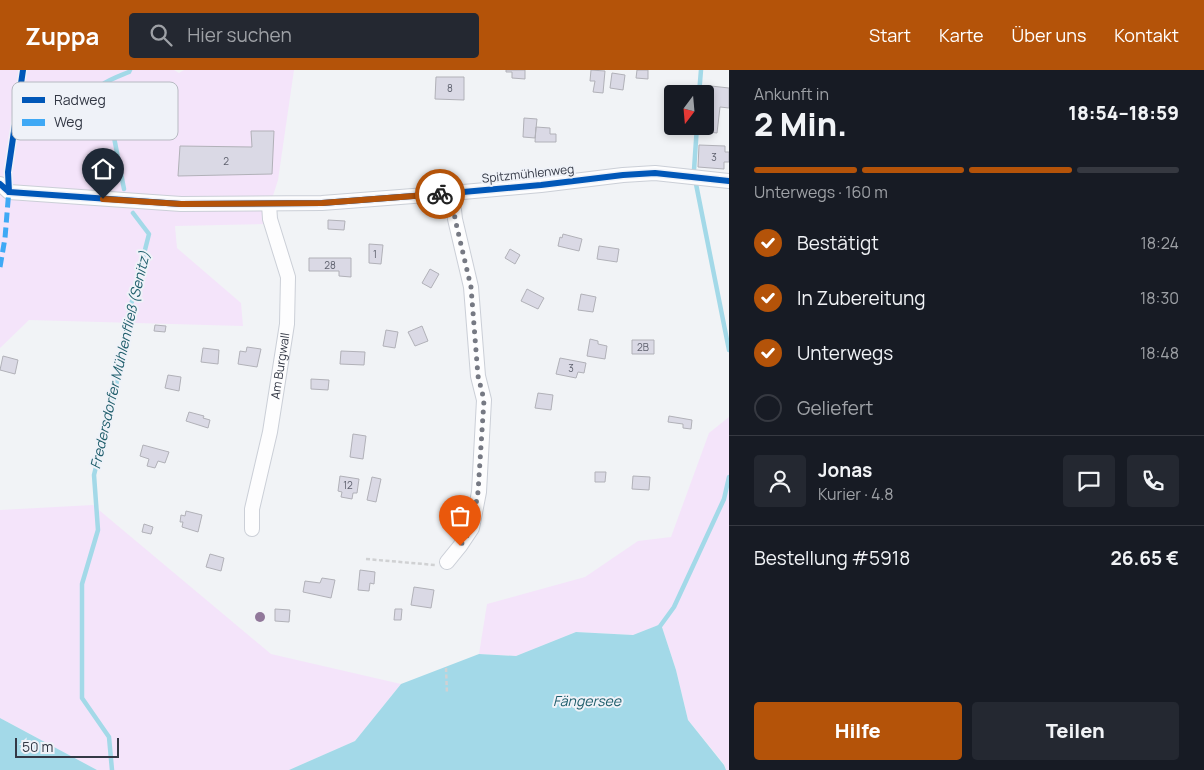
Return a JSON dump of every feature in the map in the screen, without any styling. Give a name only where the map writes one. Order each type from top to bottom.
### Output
[{"type":"street","name":"Spitzmühlenweg","points":[[0,184],[9,192],[122,201],[181,204],[269,204],[322,203],[452,193],[655,173],[729,181]]},
{"type":"street","points":[[446,562],[472,528],[478,492],[484,400],[478,376],[471,287],[455,219],[452,193]]},
{"type":"street","name":"Am Burgwall","points":[[252,529],[252,509],[270,432],[287,324],[288,277],[270,219],[269,204]]},
{"type":"path","points":[[366,559],[433,565],[446,562]]},
{"type":"path","points":[[446,668],[447,694]]},
{"type":"shaded area","points":[[0,70],[174,70],[179,73],[184,70],[294,70],[278,180],[264,224],[175,226],[177,248],[241,303],[243,326],[29,320],[0,348]]},
{"type":"shaded area","points":[[729,417],[729,770],[726,770],[724,764],[688,720],[676,670],[661,624],[633,635],[576,632],[516,656],[479,654],[487,604],[585,577],[638,541],[671,537],[709,433]]},
{"type":"shaded area","points":[[93,505],[271,654],[401,684],[355,741],[289,770],[97,770],[0,718],[0,510]]},
{"type":"water","name":"Fängersee","points":[[661,624],[676,670],[688,720],[726,770],[289,770],[355,741],[401,684],[479,654],[516,656],[576,632],[633,635]]},
{"type":"water","points":[[0,718],[97,770],[0,770]]},
{"type":"building","points":[[506,70],[525,70],[525,79],[512,78],[512,72],[506,72]]},
{"type":"building","points":[[591,70],[605,71],[603,93],[593,92],[595,81],[590,81]]},
{"type":"building","points":[[637,70],[648,70],[648,79],[636,78]]},
{"type":"building","points":[[612,73],[625,75],[623,90],[610,88]]},
{"type":"building","points":[[436,77],[464,77],[464,100],[435,99]]},
{"type":"building","points":[[714,86],[729,88],[729,108],[720,107],[717,133],[714,133]]},
{"type":"building","points":[[524,118],[537,119],[535,138],[523,137]]},
{"type":"building","points":[[536,127],[550,128],[550,134],[556,134],[556,142],[535,142]]},
{"type":"building","points":[[251,131],[274,131],[272,174],[178,176],[180,146],[252,147]]},
{"type":"building","points":[[699,145],[725,146],[725,152],[729,152],[729,162],[724,162],[724,169],[698,167]]},
{"type":"building","points":[[328,220],[345,221],[344,230],[328,229]]},
{"type":"building","points":[[563,234],[582,239],[579,251],[558,246],[560,237],[562,238]]},
{"type":"building","points":[[369,244],[383,245],[381,264],[369,263]]},
{"type":"building","points":[[599,246],[619,249],[617,262],[597,259]]},
{"type":"building","points":[[510,249],[520,255],[515,264],[505,258]]},
{"type":"building","points":[[309,258],[351,258],[351,277],[339,276],[339,271],[309,271]]},
{"type":"building","points":[[430,269],[439,274],[431,288],[422,283]]},
{"type":"building","points":[[527,289],[544,298],[538,309],[521,301]]},
{"type":"building","points":[[581,294],[596,297],[593,312],[578,310]]},
{"type":"building","points":[[155,325],[166,326],[165,332],[154,331]]},
{"type":"building","points":[[422,326],[428,341],[415,346],[408,332]]},
{"type":"building","points":[[386,330],[398,332],[395,348],[383,346]]},
{"type":"building","points":[[590,339],[598,341],[598,344],[607,346],[605,359],[587,356]]},
{"type":"building","points":[[632,340],[654,340],[654,354],[632,354]]},
{"type":"building","points":[[247,347],[261,349],[257,367],[238,364],[240,351],[246,352]]},
{"type":"building","points":[[203,348],[219,350],[218,364],[201,362]]},
{"type":"building","points":[[341,351],[365,352],[364,365],[340,364]]},
{"type":"building","points":[[3,356],[18,360],[15,374],[0,370]]},
{"type":"building","points":[[560,358],[586,363],[584,373],[578,372],[576,378],[556,374]]},
{"type":"building","points":[[168,375],[181,377],[179,391],[165,388]]},
{"type":"building","points":[[311,379],[329,380],[328,390],[311,389]]},
{"type":"building","points":[[538,393],[553,395],[551,410],[535,408]]},
{"type":"building","points":[[189,412],[204,416],[203,418],[210,420],[208,428],[186,421]]},
{"type":"building","points":[[669,416],[692,420],[691,429],[683,428],[683,424],[668,422]]},
{"type":"building","points":[[353,434],[366,436],[363,459],[350,457]]},
{"type":"building","points":[[143,445],[169,452],[165,463],[158,461],[155,468],[147,466],[149,459],[140,456]]},
{"type":"building","points":[[595,472],[606,472],[605,482],[595,482]]},
{"type":"building","points":[[340,476],[359,479],[357,493],[353,493],[352,499],[341,497],[342,492],[338,491]]},
{"type":"building","points":[[633,476],[650,477],[649,490],[632,489]]},
{"type":"building","points":[[372,477],[381,479],[376,502],[367,500]]},
{"type":"building","points":[[186,511],[202,515],[198,532],[182,527],[183,522],[180,522],[181,515],[185,516]]},
{"type":"building","points":[[144,524],[153,527],[151,534],[142,532]]},
{"type":"building","points":[[210,554],[224,558],[221,571],[206,567]]},
{"type":"building","points":[[360,570],[375,572],[374,584],[370,583],[369,591],[358,590]]},
{"type":"building","points":[[322,578],[335,580],[331,598],[303,592],[305,581],[320,583]]},
{"type":"building","points":[[414,587],[434,590],[431,608],[411,605]]},
{"type":"building","points":[[275,609],[290,610],[289,622],[275,621]]},
{"type":"building","points":[[395,609],[402,609],[401,620],[394,620]]},
{"type":"waterway","name":"Fredersdorfer Mühlenfließ (Senitz)","points":[[107,82],[130,70]]},
{"type":"waterway","name":"Fredersdorfer Mühlenfließ (Senitz)","points":[[700,85],[701,70]]},
{"type":"waterway","name":"Fredersdorfer Mühlenfließ (Senitz)","points":[[694,170],[696,135]]},
{"type":"waterway","name":"Fredersdorfer Mühlenfließ (Senitz)","points":[[115,140],[124,189]]},
{"type":"waterway","name":"Fredersdorfer Mühlenfließ (Senitz)","points":[[696,184],[729,350]]},
{"type":"waterway","name":"Fredersdorfer Mühlenfließ (Senitz)","points":[[112,770],[109,737],[82,698],[82,584],[98,530],[94,475],[118,377],[128,317],[149,234],[133,213]]},
{"type":"waterway","name":"Fredersdorfer Mühlenfließ (Senitz)","points":[[658,629],[674,607],[724,499],[729,477]]},
{"type":"marked path","points":[[0,267],[5,238],[9,189]]},
{"type":"cycle path","points":[[21,82],[23,70]]},
{"type":"cycle path","points":[[9,192],[8,172],[13,140]]},
{"type":"cycle path","points":[[0,184],[9,192],[181,204],[322,203],[541,185],[655,173],[729,181]]},
{"type":"way so far","points":[[440,194],[452,193],[455,219],[471,287],[478,376],[484,400],[478,492],[472,528],[460,546]]},
{"type":"route","points":[[103,199],[181,204],[322,203],[440,194]]}]
